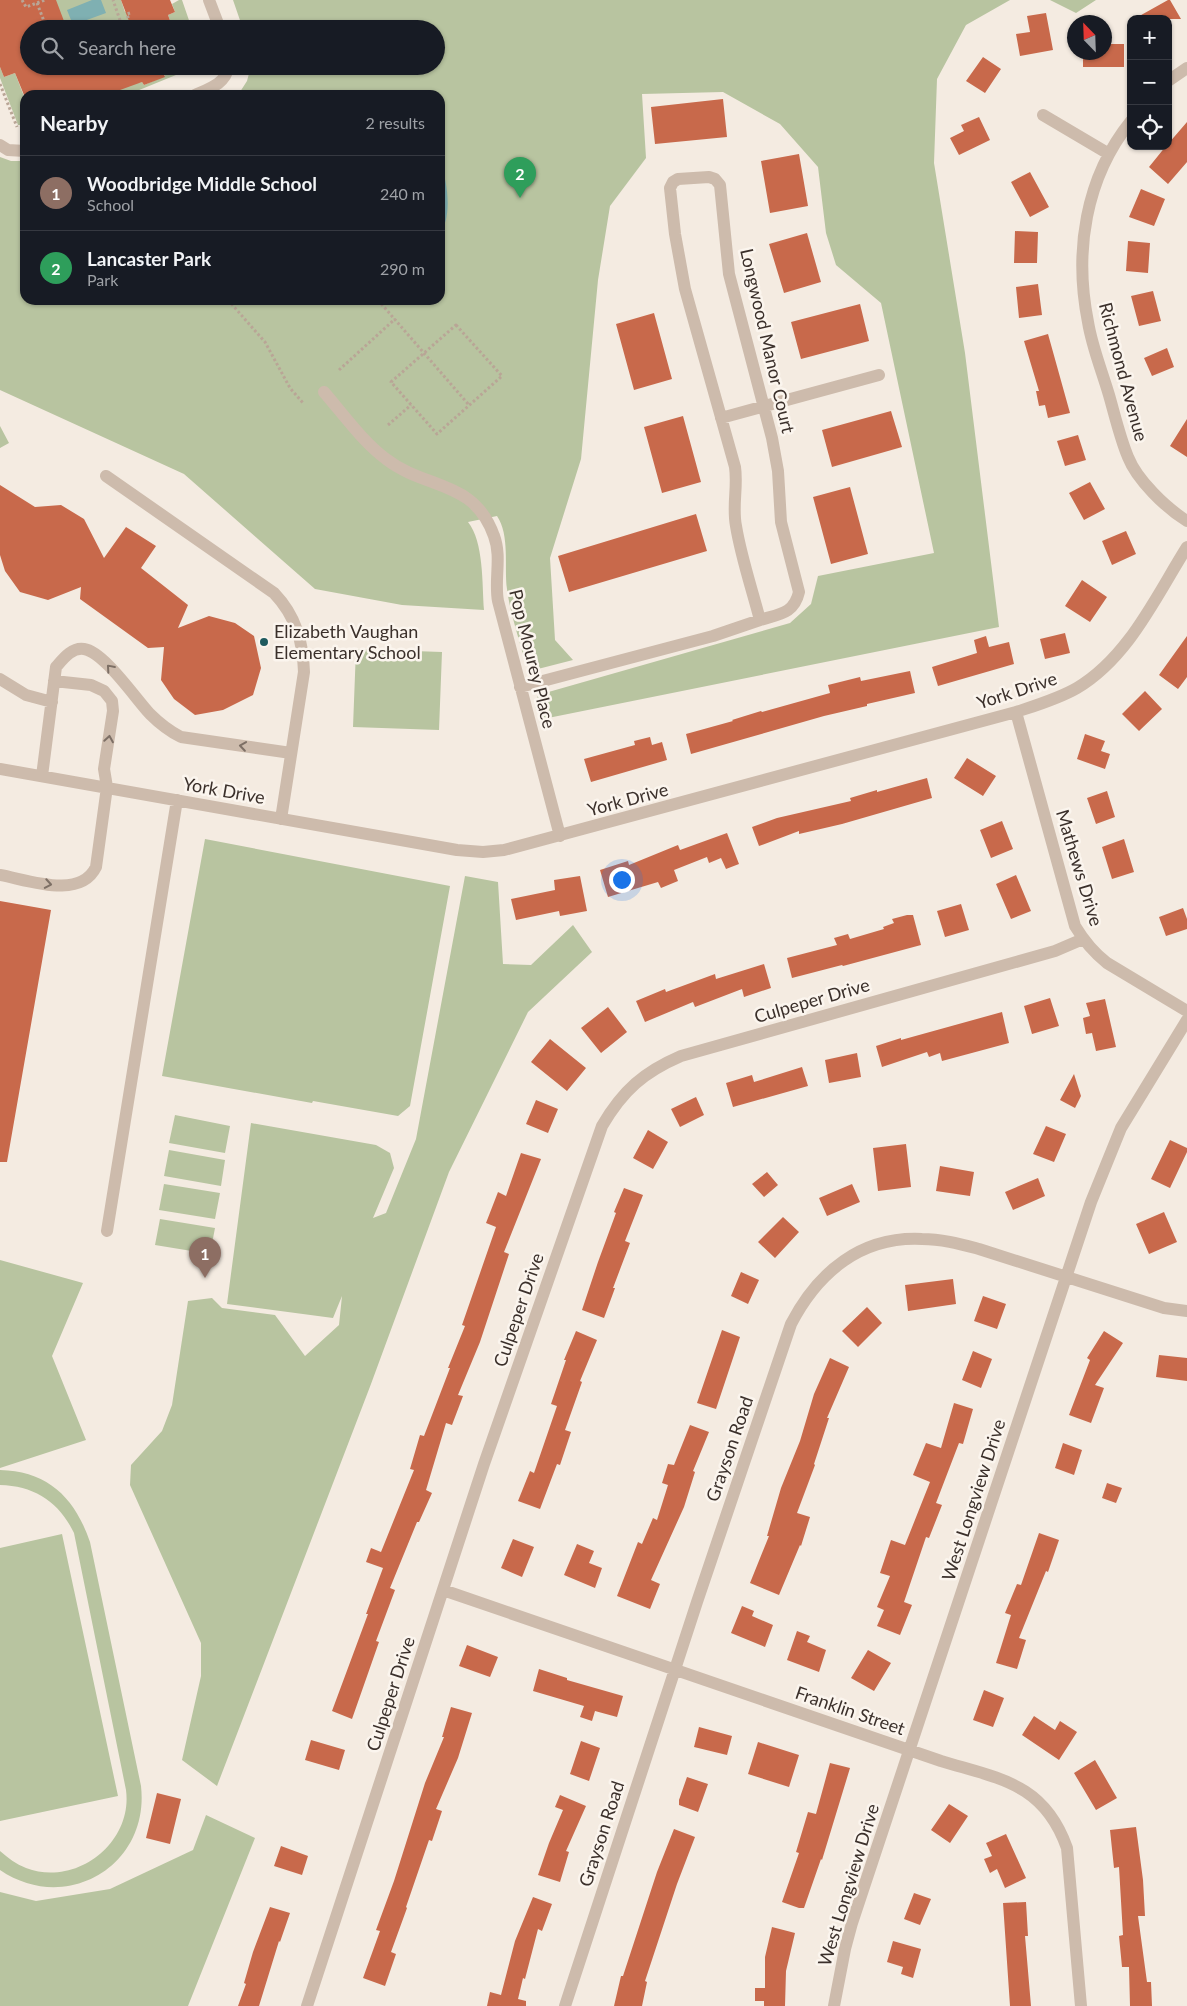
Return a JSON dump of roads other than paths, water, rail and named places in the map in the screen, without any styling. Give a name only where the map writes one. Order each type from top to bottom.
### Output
[{"type":"street","points":[[209,0],[217,20]]},
{"type":"street","points":[[1172,78],[1187,68]]},
{"type":"street","points":[[206,90],[220,83],[226,75]]},
{"type":"street","points":[[1043,115],[1109,154]]},
{"type":"street","name":"Richmond Avenue","points":[[1127,127],[1109,154],[1096,182],[1086,216],[1082,249],[1082,283],[1088,324],[1128,459],[1143,481],[1160,500],[1187,520]]},
{"type":"street","points":[[0,145],[8,150],[20,151]]},
{"type":"street","name":"Longwood Manor Court","points":[[520,687],[713,636],[788,611],[797,601],[799,592],[781,522],[778,471],[772,438],[729,274],[720,185],[715,179],[709,177],[678,179],[673,182],[670,188],[674,234],[685,289],[736,475],[736,525],[760,620]]},
{"type":"street","points":[[720,418],[879,375]]},
{"type":"street","name":"Pop Mourey Place","points":[[324,392],[386,460],[410,473],[459,492],[470,500],[482,514],[496,542],[497,594],[560,836]]},
{"type":"street","points":[[106,476],[274,593],[291,615],[301,643],[304,672],[281,819]]},
{"type":"street","name":"York Drive","points":[[0,769],[457,850],[483,852],[504,850],[1016,712],[1078,688],[1110,662],[1153,604],[1187,547]]},
{"type":"street","points":[[42,776],[56,667],[67,654],[83,648],[98,654],[166,729],[181,737],[291,753]]},
{"type":"street","points":[[0,679],[26,695],[52,702]]},
{"type":"street","points":[[0,875],[62,886],[82,882],[92,876],[98,857],[107,787],[104,769],[113,711],[112,701],[104,691],[92,684],[54,681]]},
{"type":"street","name":"Mathews Drive","points":[[1016,712],[1075,926],[1083,939],[1107,963],[1187,1011]]},
{"type":"street","points":[[107,1231],[177,800]]},
{"type":"street","name":"Culpeper Drive","points":[[308,2006],[484,1464],[602,1126],[614,1106],[628,1089],[660,1065],[681,1056],[1055,951],[1083,939]]},
{"type":"street","name":"West Longview Drive","points":[[834,2006],[837,1984],[852,1923],[1091,1202],[1121,1128],[1187,1020]]},
{"type":"street","name":"Grayson Road","points":[[565,2006],[674,1669],[791,1324],[802,1303],[815,1285],[846,1259],[877,1245],[902,1239],[922,1238],[951,1242],[1164,1308],[1187,1311]]},
{"type":"street","name":"Franklin Street","points":[[443,1590],[910,1750],[1010,1782],[1026,1791],[1051,1814],[1061,1830],[1067,1848],[1081,2006]]},
{"type":"water","points":[[92,0],[101,0],[106,13],[87,20],[71,20],[67,10]]},
{"type":"water","points":[[445,179],[448,199],[445,223]]},
{"type":"place","name":"Lancaster Park","points":[[520,198]]},
{"type":"place","name":"Elizabeth Vaughan Elementary School","points":[[264,642]]},
{"type":"place","name":"Woodbridge Middle School","points":[[205,1278]]}]
